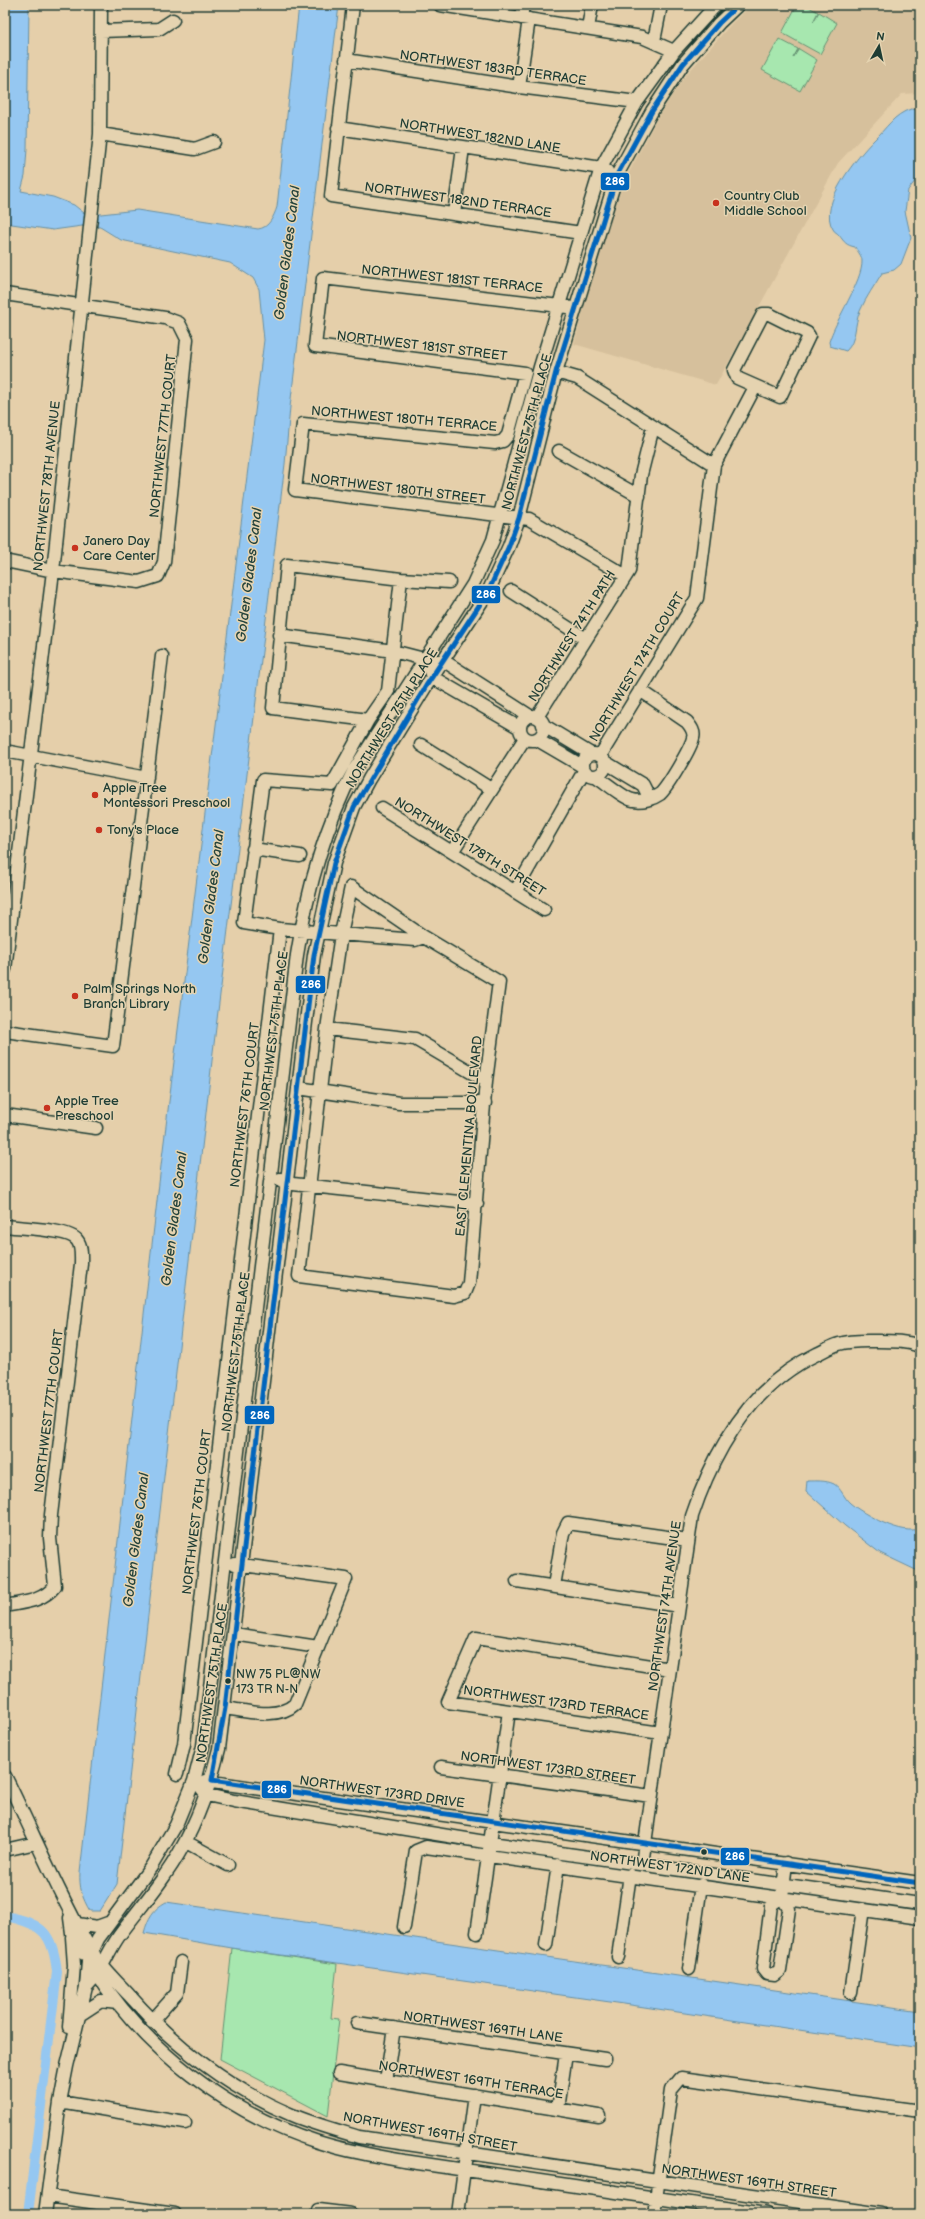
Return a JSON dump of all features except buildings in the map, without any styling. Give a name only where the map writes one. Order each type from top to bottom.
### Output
[{"type":"street","name":"NORTHWEST 78TH AVENUE","points":[[5,969],[53,571],[100,134],[101,5]]},
{"type":"street","points":[[338,128],[353,5]]},
{"type":"street","points":[[440,5],[642,37],[674,51]]},
{"type":"street","points":[[519,87],[525,18],[523,5]]},
{"type":"street","points":[[588,28],[592,5]]},
{"type":"street","points":[[654,41],[661,5]]},
{"type":"street","name":"NORTHWEST 75TH PLACE","points":[[86,1987],[90,1956],[108,1923],[160,1853],[181,1815],[194,1781],[203,1746],[301,930],[317,858],[339,800],[354,770],[472,584],[493,540],[540,367],[561,305],[581,232],[601,168],[637,102],[674,51],[716,5]]},
{"type":"street","name":"NORTHWEST 75TH PLACE","points":[[86,1987],[100,1970],[118,1937],[165,1876],[186,1842],[207,1795],[219,1749],[318,931],[334,863],[354,806],[369,778],[432,677],[444,661],[488,592],[519,518],[556,372],[577,310],[617,175],[652,111],[683,64],[719,23],[738,5]]},
{"type":"street","points":[[101,31],[159,29],[173,20]]},
{"type":"street","name":"NORTHWEST 183RD TERRACE","points":[[346,60],[519,87],[637,102]]},
{"type":"street","name":"NORTHWEST 182ND LANE","points":[[338,128],[601,168],[617,175]]},
{"type":"street","name":"NORTHWEST 182ND TERRACE","points":[[338,128],[331,196],[581,232]]},
{"type":"street","points":[[100,134],[195,149],[214,142]]},
{"type":"street","points":[[454,214],[463,148]]},
{"type":"street","name":"NORTHWEST 181ST TERRACE","points":[[315,346],[323,278],[561,305],[577,310]]},
{"type":"street","points":[[5,294],[81,306]]},
{"type":"street","name":"NORTHWEST 77TH COURT","points":[[53,571],[139,582],[158,576],[164,562],[187,339],[179,323],[165,318],[81,306]]},
{"type":"street","points":[[769,314],[807,333],[809,340],[782,395],[777,397],[755,387],[737,378],[734,370],[761,315],[769,314]]},
{"type":"street","name":"NORTHWEST 181ST STREET","points":[[315,346],[525,373],[508,436],[503,441]]},
{"type":"street","points":[[556,372],[577,378],[714,465]]},
{"type":"street","name":"NORTHWEST 174TH COURT","points":[[599,757],[697,598],[714,465],[755,387]]},
{"type":"street","name":"NORTHWEST 180TH TERRACE","points":[[295,490],[304,424],[495,443],[503,441]]},
{"type":"street","name":"NORTHWEST 74TH PATH","points":[[537,719],[626,576],[631,561],[641,475],[653,427]]},
{"type":"street","points":[[559,451],[639,496]]},
{"type":"street","name":"NORTHWEST 180TH STREET","points":[[295,490],[529,519],[626,576]]},
{"type":"street","points":[[5,561],[53,571]]},
{"type":"street","points":[[368,720],[273,708],[287,565],[401,579],[450,582]]},
{"type":"street","points":[[401,579],[388,691],[368,720],[332,785],[263,780],[244,923],[280,929],[415,940],[424,937]]},
{"type":"street","points":[[511,591],[586,639]]},
{"type":"street","points":[[279,635],[393,651],[424,659],[444,661],[643,786],[650,800]]},
{"type":"street","points":[[5,1031],[113,1046],[162,656]]},
{"type":"street","points":[[424,659],[432,677],[583,768],[589,776],[597,777],[632,800],[650,800],[660,794],[666,786],[694,738],[693,729],[687,722],[640,690]]},
{"type":"street","points":[[452,852],[527,735],[523,719],[537,719]]},
{"type":"street","points":[[527,735],[542,733],[537,719]]},
{"type":"street","points":[[421,745],[492,789]]},
{"type":"street","points":[[5,751],[147,778]]},
{"type":"street","points":[[515,892],[583,768],[585,758],[599,757]]},
{"type":"street","points":[[597,777],[602,774],[599,757]]},
{"type":"street","name":"NORTHWEST 178TH STREET","points":[[382,808],[544,910]]},
{"type":"street","points":[[253,849],[300,856]]},
{"type":"street","points":[[308,1186],[321,1090],[327,1029],[341,934],[351,887],[424,937]]},
{"type":"street","name":"NORTHWEST 76TH COURT","points":[[177,1774],[184,1744],[280,929]]},
{"type":"street","name":"EAST CLEMENTINA BOULEVARD","points":[[308,1186],[299,1276],[454,1296],[465,1293],[469,1282],[486,1081],[499,982],[424,937]]},
{"type":"street","points":[[327,1029],[415,1039],[486,1081]]},
{"type":"street","points":[[298,1088],[321,1090],[399,1103],[485,1103]]},
{"type":"street","points":[[5,1115],[96,1128]]},
{"type":"street","points":[[274,1153],[279,1178],[282,1182],[287,1184],[476,1204]]},
{"type":"street","name":"NORTHWEST 77TH COURT","points":[[5,1226],[68,1234],[77,1240],[81,1248],[81,1264],[50,1538],[55,1586],[48,1594],[40,1599],[5,1606]]},
{"type":"street","points":[[237,1284],[274,1289]]},
{"type":"street","name":"NORTHWEST 74TH AVENUE","points":[[642,1864],[692,1516],[703,1483],[722,1446],[756,1399],[779,1378],[802,1361],[839,1343],[906,1341],[920,1346]]},
{"type":"street","points":[[554,1586],[563,1533],[568,1523],[688,1540]]},
{"type":"street","points":[[225,1563],[346,1579],[295,1704],[288,1711],[276,1714],[225,1708]]},
{"type":"street","points":[[517,1580],[679,1606]]},
{"type":"street","points":[[234,1634],[318,1647]]},
{"type":"street","name":"NORTHWEST 173RD TERRACE","points":[[661,1732],[448,1702],[476,1638],[670,1669]]},
{"type":"street","points":[[477,1933],[509,1711]]},
{"type":"street","points":[[184,1744],[203,1746]]},
{"type":"street","name":"NORTHWEST 173RD STREET","points":[[441,1767],[651,1796]]},
{"type":"street","points":[[5,1776],[36,1843],[5,1850]]},
{"type":"street","name":"NORTHWEST 173RD DRIVE","points":[[194,1781],[212,1780],[920,1883]]},
{"type":"street","points":[[194,1781],[207,1795],[489,1849],[642,1864],[920,1904]]},
{"type":"street","points":[[186,1842],[228,1865]]},
{"type":"street","name":"NORTHWEST 169TH STREET","points":[[36,1843],[75,1929],[90,1956],[100,1970],[117,2003],[146,2036],[175,2062],[224,2098],[259,2118],[318,2142],[354,2152],[464,2170],[766,2214]]},
{"type":"street","name":"NORTHWEST 172ND LANE","points":[[404,1927],[416,1851],[426,1847],[489,1849],[558,1865],[920,1918]]},
{"type":"street","points":[[782,1897],[771,1906],[763,1969],[767,1974],[775,1975],[780,1971],[789,1909],[782,1897],[786,1863]]},
{"type":"street","points":[[546,1945],[558,1865]]},
{"type":"street","points":[[618,1957],[630,1875]]},
{"type":"street","points":[[689,1969],[701,1885]]},
{"type":"street","points":[[851,1993],[863,1909]]},
{"type":"street","points":[[67,2066],[75,1929],[97,1927],[108,1923]]},
{"type":"street","points":[[116,1981],[113,1955],[118,1937]]},
{"type":"street","points":[[152,2021],[177,1993],[181,1962]]},
{"type":"street","name":"NORTHWEST 169TH STREET","points":[[100,1970],[116,1981],[152,2021],[177,2044],[248,2093],[292,2115],[358,2137],[658,2182],[798,2208],[882,2214]]},
{"type":"street","points":[[46,2214],[60,2102],[78,2016],[86,1987]]},
{"type":"street","points":[[78,2016],[101,2001],[117,2003]]},
{"type":"street","name":"NORTHWEST 169TH LANE","points":[[357,2023],[566,2054],[605,2058]]},
{"type":"street","points":[[386,2081],[394,2028]]},
{"type":"street","points":[[558,2109],[566,2054]]},
{"type":"street","name":"NORTHWEST 169TH TERRACE","points":[[339,2073],[599,2116]]},
{"type":"street","points":[[654,2214],[671,2090],[681,2078],[920,2111]]},
{"type":"street","points":[[458,2214],[474,2095]]},
{"type":"street","points":[[60,2102],[185,2123]]},
{"type":"street","points":[[48,2196],[175,2214]]},
{"type":"street","points":[[318,2210],[350,2214]]},
{"type":"shaded area","name":"Country Club Middle School","points":[[752,5],[920,5],[920,93],[902,94],[838,163],[716,385],[574,344],[605,230],[627,176],[659,115],[686,75],[733,22]]},
{"type":"green space","points":[[797,5],[805,5],[818,12],[813,22],[819,12],[837,23],[820,54],[782,33]]},
{"type":"green space","points":[[779,39],[798,49],[793,58],[799,49],[817,60],[800,91],[762,70]]},
{"type":"green space","points":[[232,1948],[337,1964],[331,2018],[339,2019],[328,2116],[220,2059]]},
{"type":"water","name":"Golden Glades Canal","points":[[5,5],[29,5],[27,149],[25,176],[21,191],[53,197],[74,205],[84,213],[101,214],[137,210],[258,229],[268,224],[273,218],[277,207],[299,5],[339,5],[290,407],[285,464],[213,1052],[117,1884],[100,1911],[90,1911],[87,1906],[81,1888],[80,1872],[161,1166],[264,340],[259,289],[253,278],[230,263],[121,240],[100,227],[82,226],[53,230],[5,223]]},
{"type":"water","points":[[911,109],[920,110],[920,175],[908,190],[905,211],[911,238],[901,264],[894,270],[882,273],[862,306],[858,316],[854,337],[850,347],[846,351],[830,346],[829,342],[858,279],[862,259],[855,247],[846,243],[834,230],[830,219],[830,207],[850,169],[867,147],[895,118]]},
{"type":"water","points":[[807,1481],[824,1481],[834,1484],[856,1508],[884,1523],[904,1529],[913,1530],[920,1528],[920,1572],[880,1553],[845,1526],[806,1491]]},
{"type":"water","points":[[166,1902],[920,2011],[920,2048],[232,1948],[144,1933],[152,1914]]},
{"type":"waterway","points":[[5,1916],[29,1922],[44,1932],[53,1948],[57,1972],[28,2214]]},
{"type":"transit line","name":"286","points":[[738,5],[719,23],[683,64],[652,111],[617,175],[556,372],[519,518],[509,546],[488,592],[426,686],[354,807],[334,863],[314,955],[225,1708],[212,1780],[920,1883]]},
{"type":"place","name":"Country Club Middle School","points":[[716,203]]},
{"type":"place","name":"Janero Day Care Center","points":[[75,548]]},
{"type":"place","name":"Apple Tree Montessori Preschool","points":[[95,795]]},
{"type":"place","name":"Tony's Place","points":[[99,830]]},
{"type":"place","name":"Palm Springs North Branch Library","points":[[75,996]]},
{"type":"place","name":"Apple Tree Preschool","points":[[47,1108]]},
{"type":"place","name":"NW 75 PL@NW 173 TR N-N","points":[[228,1681]]}]
